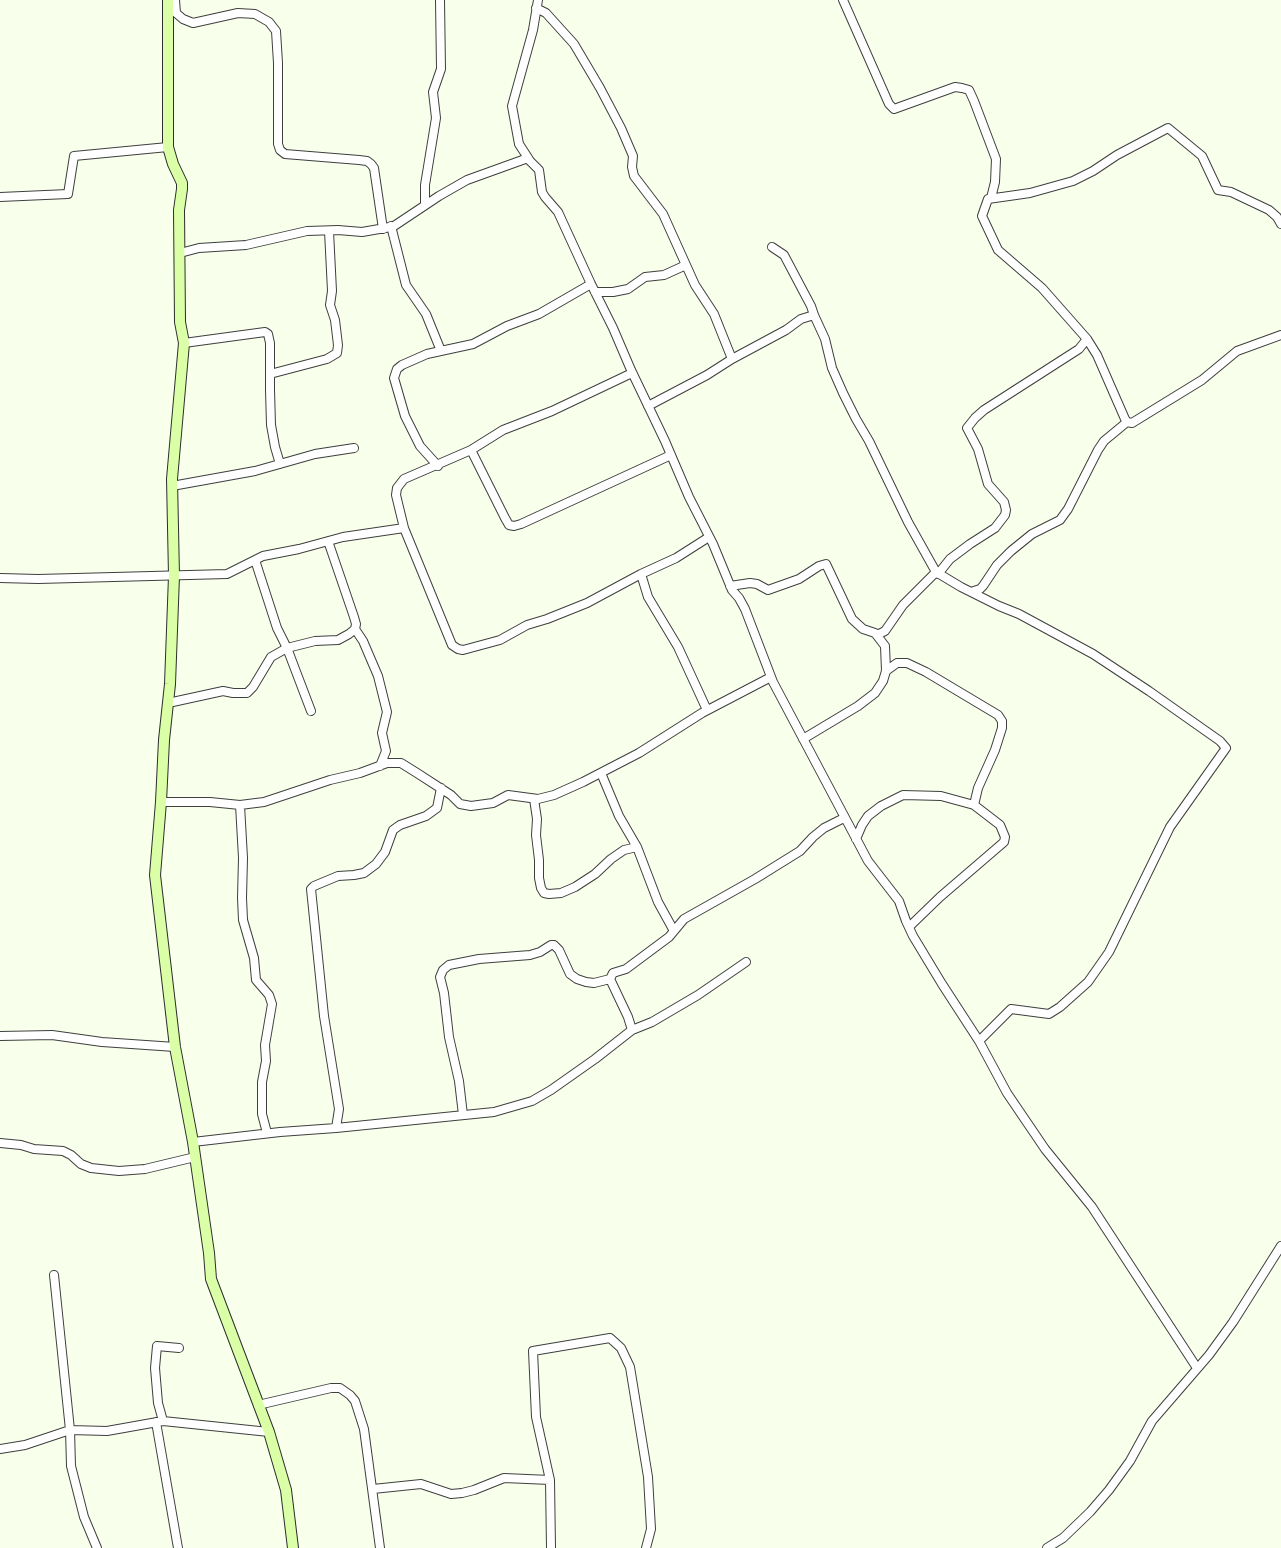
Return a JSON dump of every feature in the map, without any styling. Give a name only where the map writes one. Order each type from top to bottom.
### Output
[{"type":"street","points":[[168,0],[168,147],[173,164],[182,183],[179,210],[180,322],[184,343],[172,486],[174,576],[170,684],[164,740],[155,875],[175,1047],[193,1142],[211,1279],[269,1432],[286,1490],[293,1548]]},
{"type":"street","points":[[176,0],[176,13],[183,19],[193,23],[238,13],[255,14],[269,22],[276,31],[278,144],[280,150],[285,154],[359,160],[371,164],[374,168],[387,228],[406,284],[426,314],[441,351]]},
{"type":"street","points":[[425,205],[426,178],[436,118],[433,92],[441,69],[440,0]]},
{"type":"street","points":[[843,0],[889,104],[894,109],[955,87],[969,90],[996,160],[995,182],[991,198],[988,199],[982,216],[998,250],[1042,288],[1087,339],[1097,356],[1127,422]]},
{"type":"street","points":[[537,4],[533,30],[512,106],[519,144],[539,170],[542,192],[558,212],[613,328],[689,497],[710,538],[730,586],[745,609],[771,677],[868,861],[899,901],[909,927],[942,984],[980,1041],[1006,1093],[1045,1149],[1092,1207],[1198,1368]]},
{"type":"street","points":[[537,4],[574,44],[600,88],[633,156],[632,168],[634,176],[663,214],[700,295],[714,314],[732,359]]},
{"type":"street","points":[[991,198],[1030,193],[1073,182],[1117,155],[1168,128],[1202,156],[1218,190],[1231,192],[1268,210],[1277,217],[1281,224]]},
{"type":"street","points":[[0,197],[68,194],[74,156],[168,147]]},
{"type":"street","points":[[180,254],[199,248],[246,245],[307,231],[362,232],[387,228],[467,180],[528,158]]},
{"type":"street","points":[[270,374],[327,359],[337,353],[335,320],[330,305],[332,291],[329,230]]},
{"type":"street","points":[[772,247],[784,255],[825,339],[832,368],[843,393],[869,441],[908,522],[937,573],[1094,654],[1220,741],[1226,748],[1170,827],[1109,952],[1088,982],[1060,1007],[1049,1014],[1011,1009],[980,1041]]},
{"type":"street","points":[[595,292],[613,292],[628,289],[646,277],[664,275],[686,265]]},
{"type":"street","points":[[438,466],[420,446],[405,416],[394,378],[397,369],[427,354],[472,344],[507,326],[539,314],[591,284]]},
{"type":"street","points":[[648,406],[707,375],[732,359],[786,330],[801,319],[814,315]]},
{"type":"street","points":[[184,343],[265,332],[268,334],[270,343],[271,426],[280,464]]},
{"type":"street","points":[[971,592],[980,589],[997,565],[1032,534],[1060,520],[1068,509],[1104,441],[1127,422],[1137,421],[1202,380],[1237,351],[1281,335]]},
{"type":"street","points":[[877,635],[885,631],[903,606],[950,559],[995,528],[1005,515],[1004,502],[988,484],[978,449],[967,428],[984,410],[1078,349],[1087,339]]},
{"type":"street","points":[[632,373],[552,411],[503,430],[471,450],[438,466],[404,479],[397,488],[396,495],[404,528],[452,645],[463,650],[500,640],[527,625],[587,603],[641,574],[676,558],[710,538]]},
{"type":"street","points":[[172,486],[255,471],[315,454],[354,448]]},
{"type":"street","points":[[471,450],[505,518],[509,524],[514,526],[671,456]]},
{"type":"street","points":[[0,578],[38,579],[227,574],[263,556],[343,536],[404,528]]},
{"type":"street","points":[[328,541],[356,624],[355,629],[363,641],[378,676],[387,712],[382,733],[386,750],[380,766]]},
{"type":"street","points":[[255,560],[277,628],[288,648],[311,711]]},
{"type":"street","points":[[730,586],[750,583],[757,584],[768,590],[799,579],[819,566],[826,564],[852,619],[863,629],[877,635],[885,646],[886,671],[883,681],[875,693],[858,706],[803,739]]},
{"type":"street","points":[[641,574],[648,597],[678,646],[707,710]]},
{"type":"street","points":[[168,703],[223,691],[247,693],[271,657],[288,648],[314,641],[338,640],[355,629]]},
{"type":"street","points":[[886,671],[897,663],[908,663],[998,715],[1002,721],[1002,728],[995,750],[978,788],[974,805]]},
{"type":"street","points":[[161,802],[210,802],[240,805],[264,802],[387,763],[400,764],[442,788],[460,804],[471,806],[494,803],[508,795],[538,800],[554,795],[639,753],[707,710],[771,677]]},
{"type":"street","points":[[601,773],[619,816],[637,847],[658,902],[674,931]]},
{"type":"street","points":[[336,1128],[339,1109],[324,1016],[311,889],[338,876],[354,876],[364,873],[376,864],[385,852],[393,830],[400,825],[426,816],[437,808],[442,788]]},
{"type":"street","points":[[856,839],[868,816],[881,806],[904,795],[941,796],[974,805],[1000,825],[1005,836],[1004,842],[940,897],[909,927]]},
{"type":"street","points":[[534,799],[537,819],[536,835],[539,878],[544,893],[561,893],[595,874],[624,850],[637,847]]},
{"type":"street","points":[[240,805],[243,920],[251,947],[256,980],[270,995],[272,1004],[265,1045],[266,1061],[262,1082],[262,1114],[267,1133]]},
{"type":"street","points":[[463,1115],[459,1081],[449,1037],[444,993],[440,977],[443,970],[449,965],[479,959],[530,955],[554,945],[559,950],[570,974],[577,979],[594,983],[610,979],[613,974],[626,969],[669,937],[684,919],[800,851],[812,837],[824,828],[844,818]]},
{"type":"street","points":[[193,1142],[267,1133],[494,1112],[532,1101],[551,1090],[632,1030],[652,1022],[698,995],[746,962]]},
{"type":"street","points":[[610,979],[632,1030]]},
{"type":"street","points":[[0,1036],[52,1036],[102,1042],[175,1047]]},
{"type":"street","points":[[0,1143],[21,1145],[34,1149],[63,1151],[81,1164],[91,1168],[119,1171],[145,1169],[195,1157]]},
{"type":"street","points":[[1046,1548],[1063,1538],[1090,1512],[1109,1490],[1130,1461],[1152,1421],[1198,1368],[1233,1322],[1281,1246]]},
{"type":"street","points":[[54,1275],[70,1430],[71,1466],[84,1517],[97,1548]]},
{"type":"street","points":[[551,1548],[548,1511],[550,1480],[536,1417],[533,1351],[610,1338],[621,1348],[630,1367],[648,1477],[651,1529],[646,1548]]},
{"type":"street","points":[[178,1348],[157,1346],[155,1368],[159,1422],[178,1548]]},
{"type":"street","points":[[258,1405],[331,1388],[340,1388],[355,1401],[364,1429],[380,1548]]},
{"type":"street","points":[[0,1449],[25,1445],[70,1430],[107,1431],[159,1422],[269,1432]]},
{"type":"street","points":[[373,1489],[421,1484],[451,1494],[487,1486],[504,1478],[550,1480]]}]
